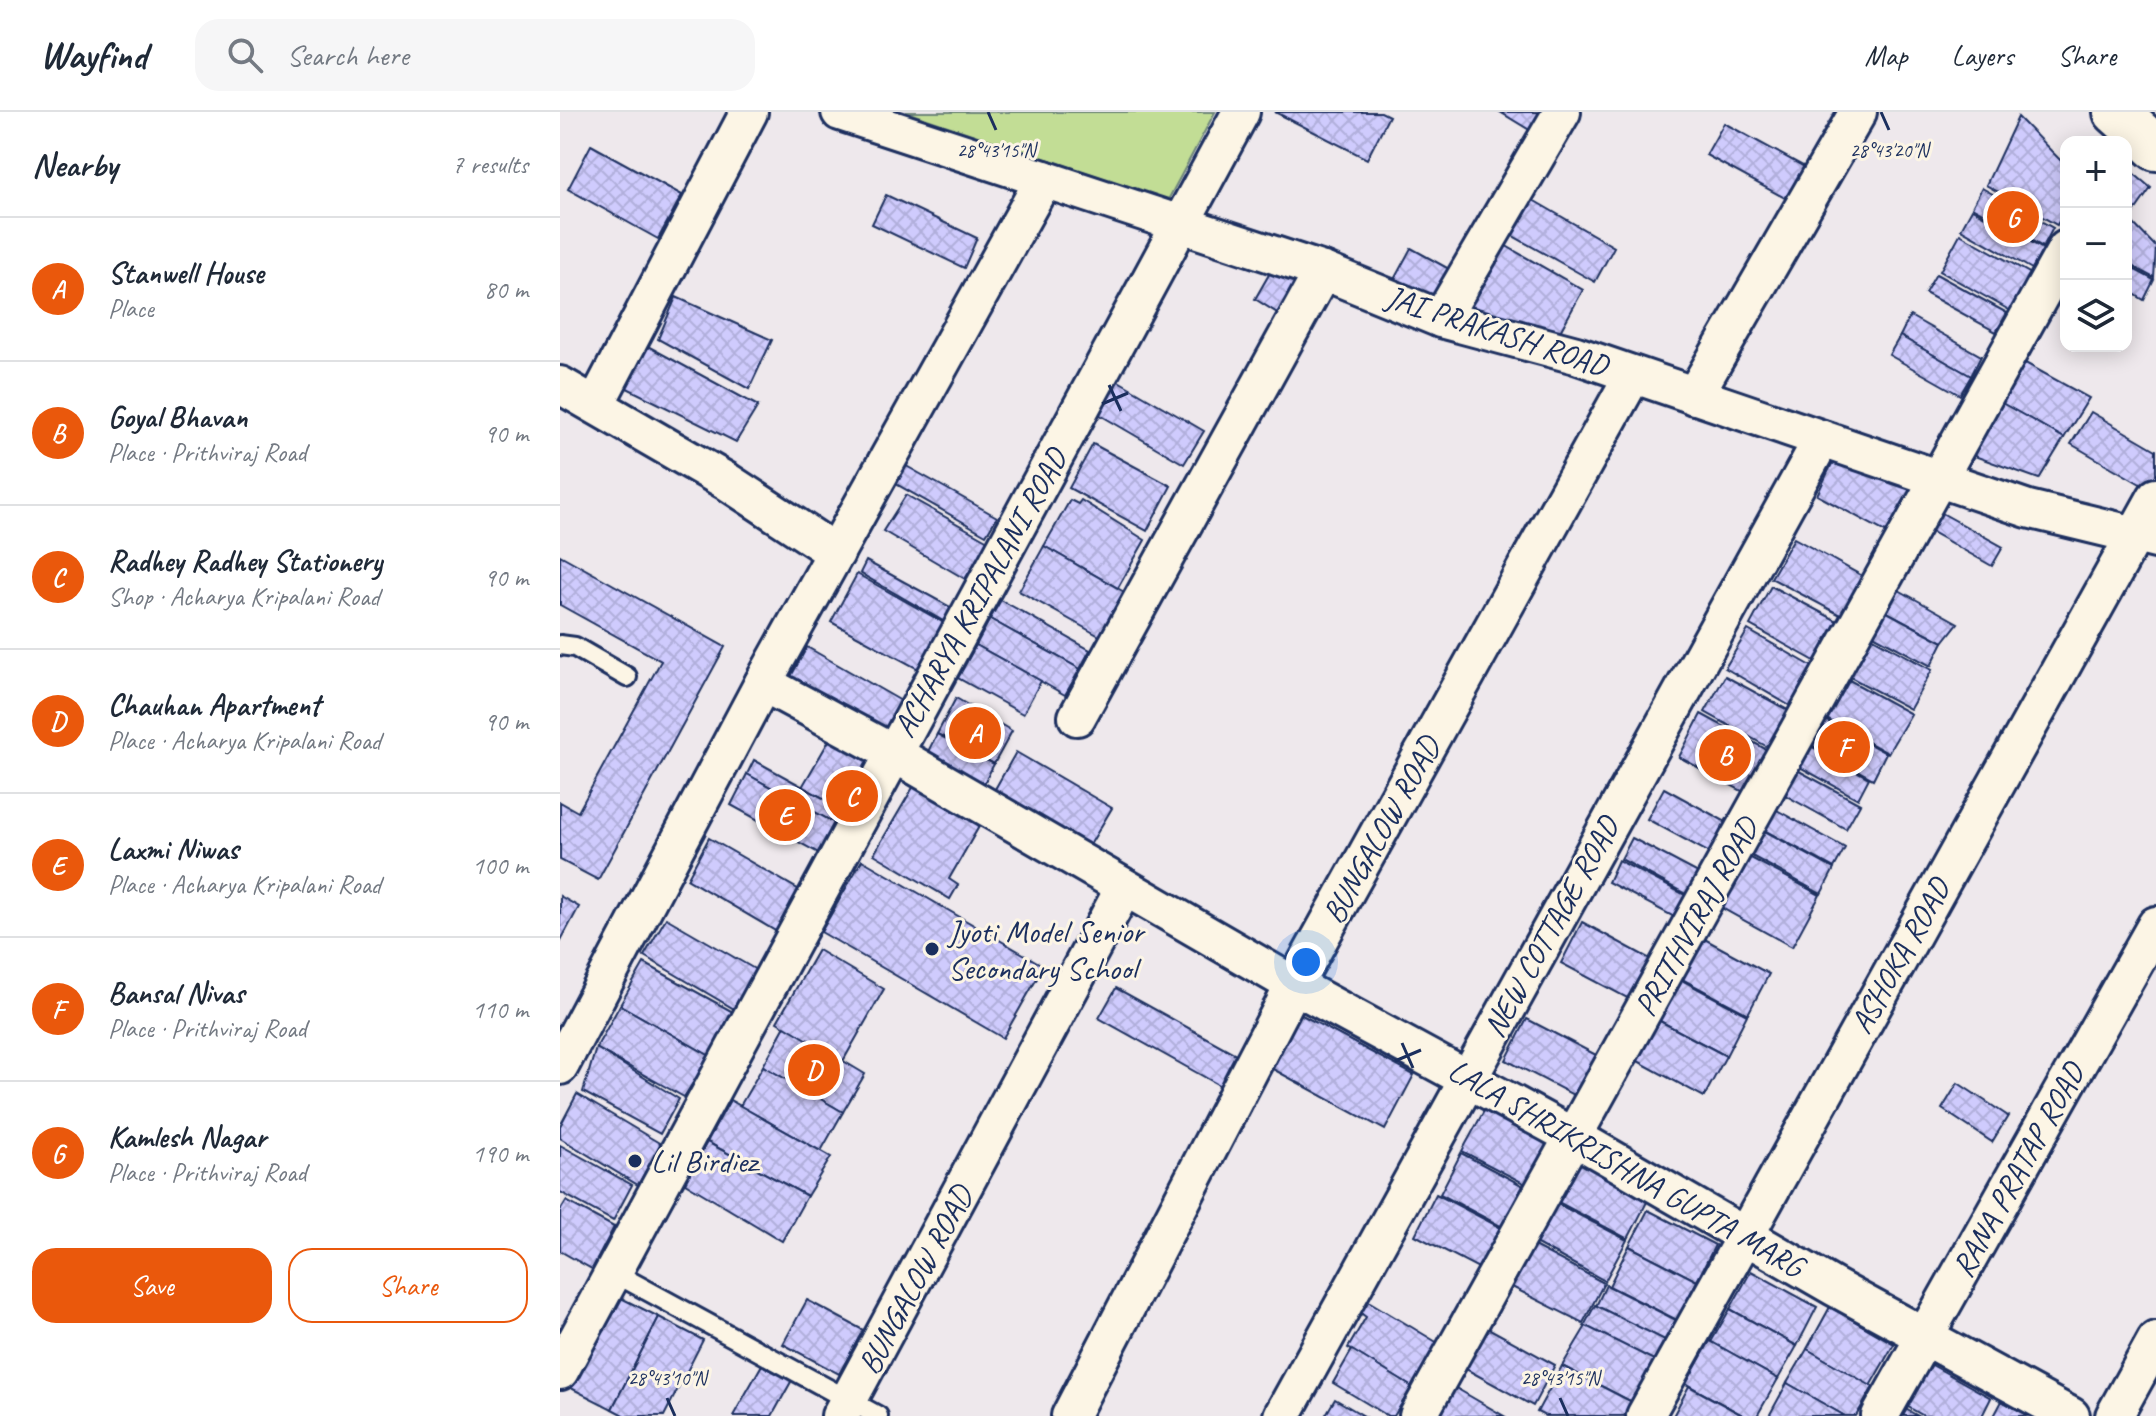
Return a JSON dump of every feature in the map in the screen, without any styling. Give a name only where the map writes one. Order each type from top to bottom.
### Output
[{"type":"street","points":[[596,404],[749,112]]},
{"type":"street","name":"JAI PRAKASH ROAD","points":[[840,112],[1323,271],[1441,319],[1576,355],[2028,509],[2145,536]]},
{"type":"street","name":"ACHARYA KRIPALANI ROAD","points":[[560,1371],[1241,112]]},
{"type":"street","points":[[1441,319],[1562,112]]},
{"type":"street","points":[[1694,396],[1858,112]]},
{"type":"street","points":[[560,1066],[763,683],[1044,179]]},
{"type":"street","name":"PRITHVIRAJ ROAD","points":[[1418,1416],[2060,260]]},
{"type":"street","points":[[1077,717],[1323,271]]},
{"type":"street","name":"BUNGALOW ROAD","points":[[1070,1416],[1294,985],[1633,375]]},
{"type":"street","points":[[560,385],[728,482],[836,553]]},
{"type":"street","name":"NEW COTTAGE ROAD","points":[[1282,1416],[1822,439]]},
{"type":"street","name":"ASHOKA ROAD","points":[[1645,1416],[1745,1235],[2145,536],[2156,497]]},
{"type":"street","name":"LALA SHRIKRISHNA GUPTA MARG","points":[[763,683],[893,753],[1294,985],[1468,1077],[1834,1287],[2071,1416]]},
{"type":"street","name":"BUNGALOW ROAD","points":[[856,1411],[1124,888]]},
{"type":"street","name":"RANA PRATAP ROAD","points":[[1880,1416],[2156,925]]},
{"type":"street","points":[[2114,1416],[2156,1340]]},
{"type":"lane","points":[[560,645],[575,647],[627,677]]},
{"type":"lane","points":[[613,1272],[856,1411]]},
{"type":"green space","points":[[906,112],[1215,112],[1168,200]]},
{"type":"building","points":[[1275,112],[1381,112],[1389,116],[1367,159]]},
{"type":"building","points":[[1500,112],[1545,112],[1533,132]]},
{"type":"building","points":[[2018,117],[2060,160],[2060,219],[2057,225],[1986,185]]},
{"type":"building","points":[[1724,123],[1812,171],[1794,203],[1706,155]]},
{"type":"building","points":[[591,145],[682,195],[658,239],[568,189]]},
{"type":"building","points":[[2132,172],[2151,188],[2132,215]]},
{"type":"building","points":[[1982,188],[2053,228],[2043,247],[1972,207]]},
{"type":"building","points":[[886,195],[977,238],[964,268],[872,224]]},
{"type":"building","points":[[1526,196],[1614,247],[1595,282],[1506,232]]},
{"type":"building","points":[[1972,209],[2043,249],[2032,269],[1961,229]]},
{"type":"building","points":[[2132,222],[2156,247],[2154,278],[2132,266]]},
{"type":"building","points":[[1960,234],[2031,274],[2011,311],[1940,271]]},
{"type":"building","points":[[1501,243],[1583,290],[1557,337],[1460,312]]},
{"type":"building","points":[[1411,248],[1449,269],[1429,306],[1391,285]]},
{"type":"building","points":[[1275,264],[1309,275],[1287,319],[1255,299]]},
{"type":"building","points":[[2132,268],[2154,280],[2144,300],[2132,293]]},
{"type":"building","points":[[1936,274],[2007,313],[1996,332],[1925,293]]},
{"type":"building","points":[[676,297],[772,340],[749,389],[658,339]]},
{"type":"building","points":[[1910,316],[1981,356],[1971,376],[1900,336]]},
{"type":"building","points":[[1900,336],[1971,376],[1960,395],[1889,355]]},
{"type":"building","points":[[642,343],[758,406],[736,442],[621,385]]},
{"type":"building","points":[[2018,359],[2089,398],[2064,438],[1993,399]]},
{"type":"building","points":[[1115,379],[1204,431],[1184,464],[1095,412]]},
{"type":"building","points":[[1993,398],[2064,438],[2039,479],[1963,452]]},
{"type":"building","points":[[2091,412],[2156,450],[2156,477],[2149,489],[2071,444]]},
{"type":"building","points":[[1093,444],[1171,486],[1147,531],[1069,488]]},
{"type":"building","points":[[1839,449],[1919,474],[1887,533],[1817,495]]},
{"type":"building","points":[[901,463],[997,517],[986,535],[891,481]]},
{"type":"building","points":[[906,495],[988,541],[965,579],[883,531]]},
{"type":"building","points":[[1070,500],[1078,504],[1081,500],[1145,540],[1118,588],[1044,546]]},
{"type":"building","points":[[1931,507],[2003,547],[1992,566],[1921,526]]},
{"type":"building","points":[[1794,538],[1864,577],[1842,616],[1771,578]]},
{"type":"building","points":[[1044,546],[1126,593],[1101,637],[1019,591]]},
{"type":"building","points":[[560,555],[725,647],[598,880],[560,860],[560,802],[578,812],[661,661],[560,605]]},
{"type":"building","points":[[866,561],[952,608],[945,622],[860,573]]},
{"type":"building","points":[[857,574],[944,623],[920,670],[831,622]]},
{"type":"building","points":[[1888,584],[1958,623],[1943,642],[1872,604]]},
{"type":"building","points":[[1771,586],[1843,624],[1820,664],[1750,625]]},
{"type":"building","points":[[1001,600],[1090,650],[1080,669],[990,619]]},
{"type":"building","points":[[1872,604],[1943,642],[1931,666],[1862,629]]},
{"type":"building","points":[[990,619],[1080,669],[1065,695],[976,645]]},
{"type":"building","points":[[1748,630],[1815,668],[1792,707],[1725,668]]},
{"type":"building","points":[[1862,632],[1932,670],[1910,709],[1839,671]]},
{"type":"building","points":[[976,645],[1041,681],[1023,714],[958,678]]},
{"type":"building","points":[[807,647],[903,702],[884,735],[789,680]]},
{"type":"building","points":[[1840,675],[1911,714],[1888,753],[1818,714]]},
{"type":"building","points":[[1725,676],[1795,714],[1775,751],[1705,712]]},
{"type":"building","points":[[956,698],[1012,731],[994,764],[937,734]]},
{"type":"building","points":[[1701,714],[1771,752],[1749,795],[1679,757]]},
{"type":"building","points":[[1816,715],[1886,753],[1873,779],[1802,740]]},
{"type":"building","points":[[937,734],[994,764],[978,795],[921,765]]},
{"type":"building","points":[[830,739],[875,766],[849,812],[802,787]]},
{"type":"building","points":[[1798,739],[1869,778],[1858,799],[1787,760]]},
{"type":"building","points":[[1016,752],[1112,808],[1081,860],[986,805]]},
{"type":"building","points":[[754,760],[845,810],[838,825],[747,774]]},
{"type":"building","points":[[1788,765],[1860,804],[1846,829],[1776,790]]},
{"type":"building","points":[[747,774],[838,825],[822,855],[731,805]]},
{"type":"building","points":[[915,784],[981,823],[949,879],[958,885],[950,899],[874,854]]},
{"type":"building","points":[[1664,788],[1735,827],[1717,857],[1647,819]]},
{"type":"building","points":[[1775,809],[1845,848],[1834,868],[1764,830]]},
{"type":"building","points":[[1763,830],[1834,869],[1821,894],[1750,855]]},
{"type":"building","points":[[709,838],[801,891],[779,933],[687,879]]},
{"type":"building","points":[[1632,838],[1702,875],[1691,897],[1621,859]]},
{"type":"building","points":[[1749,857],[1820,895],[1792,947],[1722,908]]},
{"type":"building","name":"Jyoti Model Senior Secondary School","points":[[862,860],[1044,966],[1003,1038],[821,932]]},
{"type":"building","points":[[1618,860],[1689,897],[1678,919],[1608,882]]},
{"type":"building","points":[[560,896],[579,907],[560,942]]},
{"type":"building","points":[[666,918],[758,971],[736,1010],[644,956]]},
{"type":"building","points":[[1582,922],[1652,960],[1631,1000],[1561,963]]},
{"type":"building","points":[[1699,936],[1769,974],[1748,1014],[1678,977]]},
{"type":"building","points":[[818,950],[884,989],[843,1061],[777,1022]]},
{"type":"building","points":[[644,963],[733,1012],[710,1056],[620,1005]]},
{"type":"building","points":[[1678,978],[1747,1015],[1726,1056],[1656,1019]]},
{"type":"building","points":[[1116,988],[1243,1058],[1226,1089],[1099,1018]]},
{"type":"building","points":[[620,1005],[710,1056],[684,1097],[596,1048]]},
{"type":"building","points":[[1300,1014],[1414,1075],[1385,1130],[1271,1068]]},
{"type":"building","points":[[1527,1019],[1598,1056],[1577,1097],[1506,1060]]},
{"type":"building","points":[[1656,1019],[1726,1056],[1704,1097],[1634,1059]]},
{"type":"building","points":[[785,1026],[865,1074],[843,1112],[763,1066]]},
{"type":"building","points":[[596,1048],[679,1099],[660,1134],[583,1092]]},
{"type":"building","points":[[763,1066],[843,1112],[821,1151],[740,1106]]},
{"type":"building","points":[[1958,1083],[2008,1116],[1992,1142],[1942,1109]]},
{"type":"building","points":[[577,1094],[661,1144],[638,1185],[560,1138],[560,1126]]},
{"type":"building","points":[[730,1100],[831,1157],[807,1196],[707,1142]]},
{"type":"building","points":[[1485,1109],[1553,1145],[1531,1187],[1462,1151]]},
{"type":"building","points":[[707,1142],[807,1196],[782,1241],[685,1183]]},
{"type":"building","points":[[560,1145],[632,1185],[613,1221],[560,1192]]},
{"type":"building","points":[[1461,1153],[1531,1190],[1510,1231],[1440,1194]]},
{"type":"building","points":[[1579,1161],[1649,1198],[1628,1239],[1558,1202]]},
{"type":"building","points":[[1436,1194],[1507,1231],[1486,1272],[1415,1235]]},
{"type":"building","points":[[566,1201],[614,1227],[592,1269],[560,1251],[560,1211]]},
{"type":"building","points":[[1556,1203],[1627,1240],[1605,1281],[1535,1243]]},
{"type":"building","points":[[1648,1210],[1715,1245],[1697,1281],[1629,1246]]},
{"type":"building","points":[[1534,1246],[1604,1283],[1583,1323],[1512,1287]]},
{"type":"building","points":[[1629,1246],[1697,1281],[1677,1320],[1609,1286]]},
{"type":"building","points":[[1751,1271],[1817,1307],[1797,1346],[1730,1309]]},
{"type":"building","points":[[1606,1285],[1676,1320],[1665,1341],[1596,1306]]},
{"type":"building","points":[[613,1294],[659,1317],[612,1409],[567,1386]]},
{"type":"building","points":[[1365,1299],[1438,1343],[1412,1387],[1348,1348],[1366,1317],[1358,1311]]},
{"type":"building","points":[[807,1300],[863,1330],[839,1374],[783,1344]]},
{"type":"building","points":[[1595,1305],[1667,1341],[1656,1362],[1584,1326]]},
{"type":"building","points":[[1830,1307],[1894,1344],[1870,1386],[1807,1349]]},
{"type":"building","points":[[1730,1309],[1797,1346],[1778,1379],[1711,1342]]},
{"type":"building","points":[[659,1317],[703,1340],[664,1416],[625,1416],[612,1409]]},
{"type":"building","points":[[1586,1326],[1654,1360],[1632,1402],[1562,1366]]},
{"type":"building","points":[[1488,1328],[1555,1365],[1533,1406],[1466,1369]]},
{"type":"building","points":[[1710,1341],[1778,1379],[1757,1416],[1744,1416],[1686,1384]]},
{"type":"building","points":[[1807,1349],[1873,1387],[1856,1416],[1845,1416],[1787,1383]]},
{"type":"building","points":[[1352,1350],[1412,1387],[1394,1416],[1388,1416],[1333,1383]]},
{"type":"building","points":[[1921,1359],[1991,1398],[1982,1416],[1924,1416],[1898,1401]]},
{"type":"building","points":[[763,1363],[792,1380],[772,1416],[733,1416]]},
{"type":"building","points":[[1562,1366],[1632,1402],[1624,1416],[1545,1416],[1537,1412]]},
{"type":"building","points":[[1787,1383],[1845,1416],[1769,1416]]},
{"type":"building","points":[[1449,1384],[1504,1416],[1431,1416]]},
{"type":"building","points":[[1689,1386],[1744,1416],[1673,1416]]},
{"type":"building","points":[[1335,1399],[1364,1416],[1325,1416]]},
{"type":"building","points":[[2002,1401],[2029,1416],[1994,1416]]},
{"type":"building","points":[[1900,1406],[1918,1416],[1895,1416]]},
{"type":"place","name":"Kamlesh Nagar","points":[[2013,217]]},
{"type":"place","name":"Stanwell House","points":[[975,733]]},
{"type":"place","name":"Bansal Nivas","points":[[1844,747]]},
{"type":"place","name":"Goyal Bhavan","points":[[1725,755]]},
{"type":"place","name":"Radhey Radhey Stationery","points":[[852,796]]},
{"type":"place","name":"Laxmi Niwas","points":[[785,815]]},
{"type":"place","name":"Jyoti Model Senior Secondary School","points":[[932,949]]},
{"type":"place","name":"Chauhan Apartment","points":[[814,1070]]},
{"type":"place","name":"Lil Birdiez","points":[[635,1161]]}]
